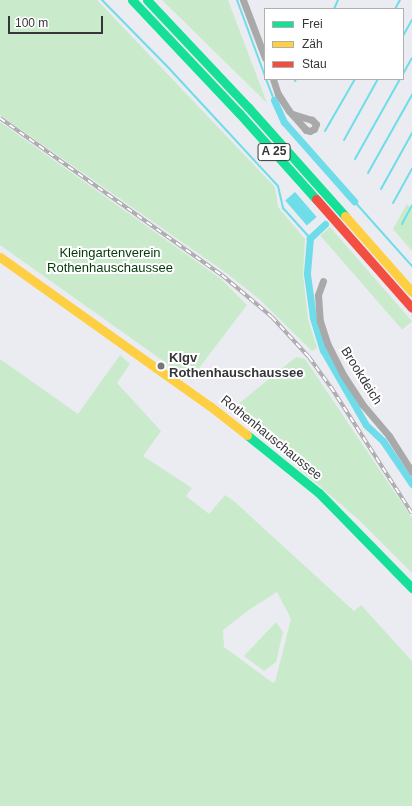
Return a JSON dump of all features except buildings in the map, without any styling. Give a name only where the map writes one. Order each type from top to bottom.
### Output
[{"type":"main road","name":"A 25","points":[[132,0],[240,113],[412,308]]},
{"type":"main road","name":"A 25","points":[[147,0],[253,113],[412,292]]},
{"type":"main road","name":"Rothenhauschaussee","points":[[0,257],[210,406],[268,451],[324,498],[412,588]]},
{"type":"street","points":[[243,0],[264,55]]},
{"type":"street","points":[[273,80],[284,104],[292,114]]},
{"type":"street","name":"Brookdeich","points":[[323,281],[318,295],[318,302],[320,321],[328,345],[342,373],[362,404],[389,436],[412,472]]},
{"type":"green space","points":[[0,0],[97,0],[275,187],[278,207],[305,239],[303,275],[308,319],[317,348],[312,351],[259,299],[225,272],[0,115]]},
{"type":"green space","points":[[162,0],[228,0],[267,103]]},
{"type":"green space","name":"Kleingartenverein Rothenhauschaussee","points":[[0,122],[221,279],[247,305],[190,380],[0,245]]},
{"type":"green space","points":[[407,204],[412,209],[412,251],[393,229]]},
{"type":"green space","points":[[330,227],[412,321],[402,330],[320,236]]},
{"type":"green space","points":[[120,355],[130,364],[117,383],[161,431],[143,456],[192,488],[186,496],[209,514],[225,495],[235,502],[354,611],[361,605],[412,661],[412,806],[0,806],[0,359],[78,414]],"holes":[[[277,592],[291,619],[275,682],[273,683],[224,647],[223,630],[250,609]]]},
{"type":"green space","points":[[296,357],[305,359],[412,518],[412,573],[359,520],[231,410]]},
{"type":"green space","points":[[276,622],[283,632],[276,662],[264,671],[244,656]]},
{"type":"water","points":[[295,192],[317,217],[307,225],[285,201]]},
{"type":"waterway","points":[[102,0],[165,64],[278,186],[283,208],[310,238]]},
{"type":"waterway","points":[[237,0],[264,73]]},
{"type":"waterway","points":[[334,8],[338,0]]},
{"type":"waterway","points":[[396,8],[400,0]]},
{"type":"waterway","points":[[404,34],[412,20]]},
{"type":"waterway","points":[[404,72],[412,58]]},
{"type":"waterway","points":[[266,80],[274,100]]},
{"type":"waterway","points":[[325,131],[354,80]]},
{"type":"waterway","points":[[344,140],[377,80]]},
{"type":"waterway","points":[[355,159],[399,80]]},
{"type":"waterway","points":[[368,173],[412,95]]},
{"type":"waterway","points":[[274,100],[284,122],[354,201]]},
{"type":"waterway","points":[[381,189],[412,133]]},
{"type":"waterway","points":[[393,203],[412,169]]},
{"type":"waterway","points":[[354,201],[412,266]]},
{"type":"waterway","points":[[402,224],[412,205]]},
{"type":"waterway","points":[[325,224],[310,238],[307,274],[313,318],[323,350],[366,425],[383,441],[412,484]]},
{"type":"railway","points":[[0,118],[222,275],[272,317],[309,357],[331,387],[412,513]]},
{"type":"traffic: fast","points":[[132,0],[239,113],[316,199]]},
{"type":"traffic: fast","points":[[147,0],[248,107],[345,216]]},
{"type":"traffic: fast","points":[[247,435],[319,493],[412,588]]},
{"type":"traffic: slow","points":[[345,216],[412,292]]},
{"type":"traffic: slow","points":[[0,257],[210,406],[247,435]]},
{"type":"traffic: jam","points":[[316,199],[412,308]]},
{"type":"place","name":"Klgv Rothenhauschaussee","points":[[161,366]]}]
